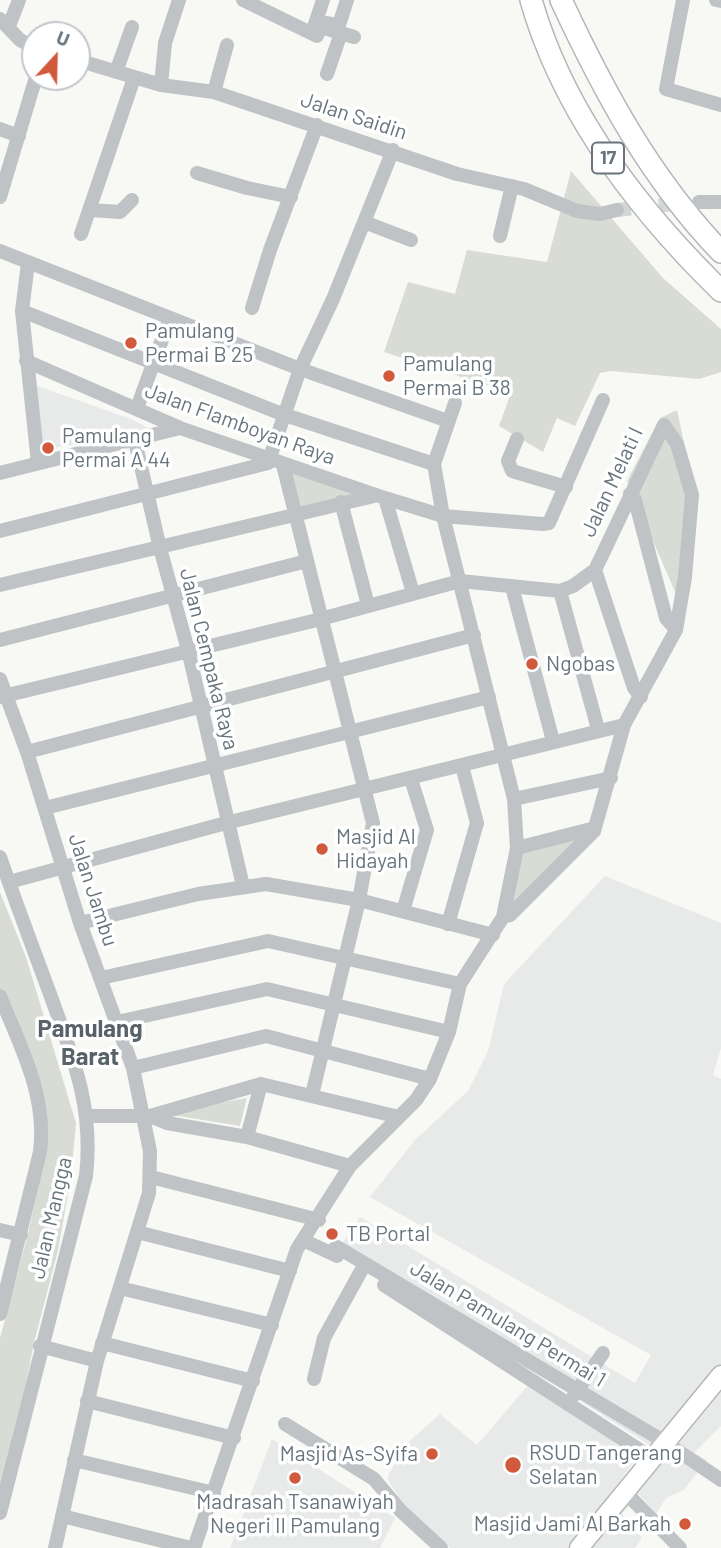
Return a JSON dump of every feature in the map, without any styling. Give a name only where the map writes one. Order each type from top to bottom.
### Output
[{"type":"highway","name":"17","points":[[531,0],[570,96],[610,162],[669,240],[721,291]]},
{"type":"highway","name":"17","points":[[561,0],[597,78],[634,143],[687,216],[721,252]]},
{"type":"main road","points":[[579,1548],[721,1375]]},
{"type":"street","points":[[19,0],[4,23],[21,41]]},
{"type":"street","points":[[161,85],[165,43],[179,0]]},
{"type":"street","points":[[243,0],[314,26],[339,25],[347,0]]},
{"type":"street","points":[[323,0],[314,26],[318,36],[321,27],[348,35],[327,74]]},
{"type":"street","points":[[683,0],[667,89],[721,105]]},
{"type":"street","points":[[116,72],[132,27]]},
{"type":"street","points":[[214,92],[227,44]]},
{"type":"street","name":"Jalan Saidin","points":[[91,64],[161,85],[214,92],[393,150],[457,174],[512,186],[577,211],[600,214],[617,210]]},
{"type":"street","points":[[81,234],[134,78]]},
{"type":"street","points":[[0,197],[3,169],[19,136],[32,91]]},
{"type":"street","points":[[252,308],[270,250],[317,125]]},
{"type":"street","points":[[0,129],[19,136]]},
{"type":"street","points":[[312,1095],[359,900],[373,829],[297,514],[276,462],[282,414],[333,299],[393,150]]},
{"type":"street","points":[[197,173],[247,188],[291,197]]},
{"type":"street","points":[[500,236],[512,186]]},
{"type":"street","points":[[91,210],[123,211],[132,200]]},
{"type":"street","points":[[699,202],[721,202]]},
{"type":"street","points":[[364,222],[411,240]]},
{"type":"street","points":[[0,251],[300,369],[448,421]]},
{"type":"street","points":[[28,263],[22,311],[38,463]]},
{"type":"street","points":[[22,311],[153,366],[282,414],[434,464]]},
{"type":"street","points":[[137,408],[170,318]]},
{"type":"street","name":"Jalan Flamboyan Raya","points":[[26,361],[180,428],[443,516],[549,523],[566,487]]},
{"type":"street","points":[[517,439],[507,465],[512,471],[566,487],[603,400]]},
{"type":"street","points":[[62,1516],[192,1548],[234,1438],[303,1240],[319,1220],[350,1166],[416,1100],[430,1079],[449,1032],[460,984],[503,917],[517,848],[514,799],[443,516],[434,464],[455,403]]},
{"type":"street","name":"Jalan Melati I","points":[[560,591],[573,586],[595,570],[662,426],[666,425],[677,444],[693,505],[676,630],[624,725],[595,828]]},
{"type":"street","points":[[0,473],[180,428]]},
{"type":"street","name":"Jalan Cempaka Raya","points":[[135,441],[202,707],[226,823],[243,887]]},
{"type":"street","points":[[0,531],[276,462]]},
{"type":"street","points":[[629,494],[635,500],[666,618],[676,630]]},
{"type":"street","points":[[0,584],[160,548],[341,502],[380,497],[413,593]]},
{"type":"street","points":[[341,502],[368,606]]},
{"type":"street","points":[[0,640],[307,561]]},
{"type":"street","points":[[595,570],[635,688],[641,697]]},
{"type":"street","points":[[3,695],[323,618],[460,581],[560,591],[598,729]]},
{"type":"street","points":[[512,587],[553,741]]},
{"type":"street","points":[[27,752],[474,635]]},
{"type":"street","name":"Jalan Jambu","points":[[0,679],[3,695],[27,752],[80,923],[133,1068],[147,1116],[151,1177]]},
{"type":"street","points":[[45,808],[489,697]]},
{"type":"street","points":[[9,882],[226,823],[411,779],[598,729],[624,725]]},
{"type":"street","points":[[448,923],[477,823],[461,765]]},
{"type":"street","points":[[514,799],[611,778]]},
{"type":"street","points":[[403,911],[427,830],[411,779]]},
{"type":"street","points":[[517,848],[595,828]]},
{"type":"street","points":[[503,917],[510,915],[595,828]]},
{"type":"street","name":"Jalan Mangga","points":[[0,857],[75,1060],[88,1116],[86,1176],[40,1346],[0,1513]]},
{"type":"street","points":[[80,923],[198,894],[277,885],[359,900],[493,935]]},
{"type":"street","points":[[101,978],[258,941],[285,943],[460,984]]},
{"type":"street","points":[[117,1022],[258,989],[449,1032]]},
{"type":"street","points":[[0,996],[32,1073],[42,1113],[40,1152],[0,1314]]},
{"type":"street","points":[[133,1068],[266,1036],[430,1079]]},
{"type":"street","points":[[88,1116],[147,1116],[261,1084],[399,1116]]},
{"type":"street","points":[[247,1137],[261,1084]]},
{"type":"street","points":[[147,1116],[167,1123],[247,1137],[350,1166]]},
{"type":"street","points":[[55,1548],[97,1361],[151,1177],[319,1220]]},
{"type":"street","points":[[0,1230],[21,1235]]},
{"type":"street","points":[[137,1232],[290,1271]]},
{"type":"street","points":[[303,1240],[330,1252],[437,1312],[652,1458]]},
{"type":"street","name":"Jalan Pamulang Permai 1","points":[[330,1252],[337,1247],[437,1312]]},
{"type":"street","points":[[314,1379],[324,1338],[361,1271]]},
{"type":"street","points":[[120,1288],[272,1325]]},
{"type":"street","name":"Jalan Pamulang Permai 1","points":[[476,1337],[577,1390],[665,1442],[721,1480]]},
{"type":"street","points":[[102,1343],[253,1381]]},
{"type":"street","points":[[40,1346],[97,1361]]},
{"type":"street","points":[[569,1403],[603,1353]]},
{"type":"street","points":[[87,1401],[234,1438]]},
{"type":"street","points":[[285,1424],[374,1479],[401,1511],[441,1548]]},
{"type":"street","points":[[74,1460],[214,1493]]},
{"type":"street","points":[[625,1492],[680,1548]]},
{"type":"shaded area","points":[[571,171],[663,278],[721,329],[721,372],[699,379],[611,371],[600,373],[575,426],[557,418],[543,452],[499,426],[511,393],[384,352],[408,282],[455,294],[467,250],[547,262]]},
{"type":"shaded area","points":[[29,383],[131,419],[154,431],[48,449],[42,439]]},
{"type":"shaded area","points":[[677,410],[697,504],[691,586],[676,594],[627,481],[660,418]]},
{"type":"shaded area","points":[[284,468],[363,495],[296,511]]},
{"type":"shaded area","points":[[592,833],[503,917],[517,848]]},
{"type":"shaded area","points":[[605,876],[721,923],[721,1048],[713,1075],[721,1079],[721,1426],[694,1453],[707,1460],[684,1490],[666,1498],[656,1514],[639,1494],[622,1514],[642,1538],[635,1548],[585,1548],[651,1446],[339,1248],[360,1217],[635,1383],[651,1355],[370,1197],[415,1140],[468,1091],[488,1051],[504,984]]},
{"type":"shaded area","points":[[0,892],[26,957],[76,1123],[71,1177],[58,1250],[34,1343],[0,1516],[0,1338],[28,1234],[43,1164],[44,1114],[0,1003]]},
{"type":"shaded area","points":[[247,1098],[240,1126],[160,1113]]},
{"type":"shaded area","name":"RSUD Tangerang Selatan","points":[[536,1376],[635,1460],[570,1548],[450,1548],[402,1502],[387,1478],[404,1446],[440,1414],[477,1445]]},
{"type":"shaded area","name":"Madrasah Tsanawiyah Negeri II Pamulang","points":[[272,1439],[395,1518],[380,1548],[230,1548]]},
{"type":"tunnel","points":[[617,210],[685,203]]},
{"type":"place","name":"Pamulang Permai B 25","points":[[131,343]]},
{"type":"place","name":"Pamulang Permai B 38","points":[[389,376]]},
{"type":"place","name":"Pamulang Permai A 44","points":[[48,448]]},
{"type":"place","name":"Ngobas","points":[[532,664]]},
{"type":"place","name":"Masjid Al Hidayah","points":[[322,849]]},
{"type":"place","name":"TB Portal","points":[[332,1234]]},
{"type":"place","name":"Masjid As-Syifa","points":[[432,1454]]},
{"type":"place","name":"RSUD Tangerang Selatan","points":[[513,1465]]},
{"type":"place","name":"Madrasah Tsanawiyah Negeri II Pamulang","points":[[295,1478]]},
{"type":"place","name":"Masjid Jami Al Barkah","points":[[685,1524]]},
{"type":"district","name":"Pamulang Barat","points":[[90,1043]]}]
